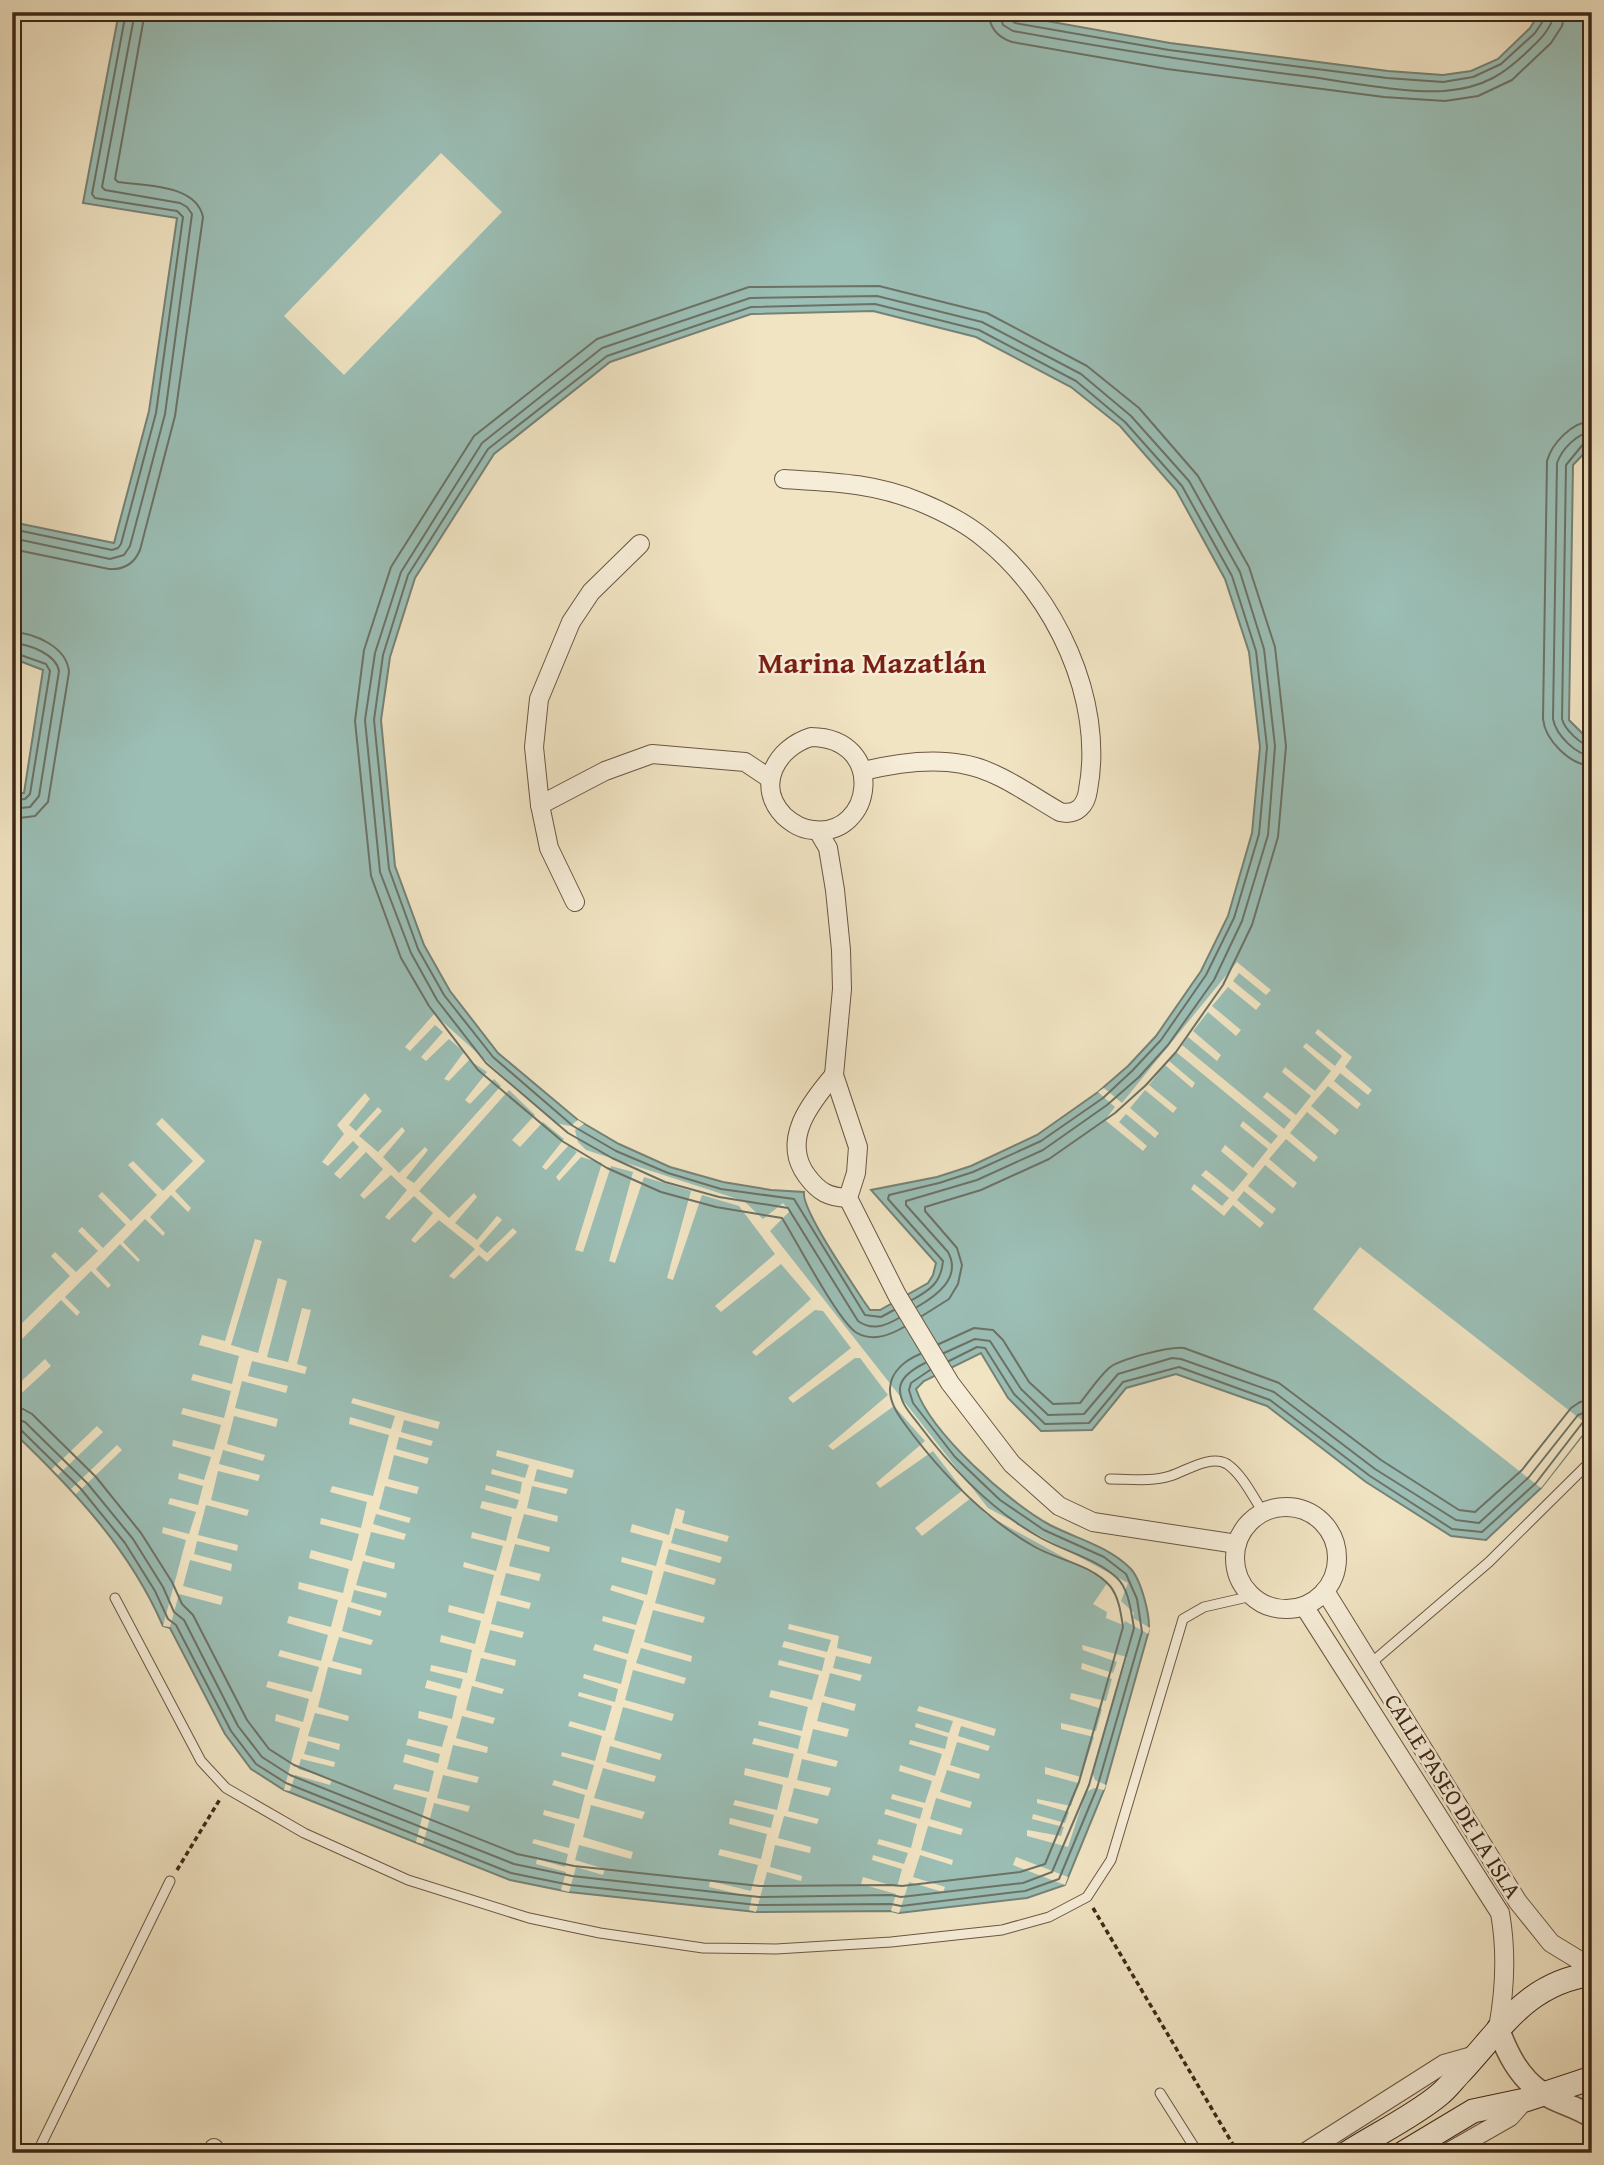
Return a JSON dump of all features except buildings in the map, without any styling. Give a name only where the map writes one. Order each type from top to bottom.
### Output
[{"type":"main road","points":[[1347,2153],[1439,2095],[1498,2028],[1534,1994],[1566,1980],[1592,1974]]},
{"type":"main road","points":[[1403,2153],[1473,2111],[1534,2097],[1592,2078]]},
{"type":"street","points":[[784,479],[849,482],[887,490],[922,503],[956,520],[985,539],[1020,574],[1051,614],[1072,657],[1086,702],[1091,740],[1089,784],[1086,801],[1079,810],[1069,814],[1060,812],[990,773],[961,764],[890,765],[863,771]]},
{"type":"street","points":[[575,902],[549,848],[540,805],[534,747],[539,699],[571,622],[591,592],[640,544]]},
{"type":"street","points":[[811,737],[836,741],[847,748],[863,771],[863,793],[852,816],[831,829],[818,831],[797,825],[780,811],[773,798],[769,778],[779,757],[788,748],[811,737]]},
{"type":"street","points":[[540,805],[605,771],[652,754],[746,761],[769,778]]},
{"type":"street","points":[[818,831],[828,848],[841,950],[842,989],[834,1075],[858,1147],[856,1173],[848,1198],[897,1295],[950,1382],[1012,1464],[1059,1506],[1093,1522],[1237,1544]]},
{"type":"street","points":[[834,1075],[803,1117],[796,1149],[802,1169],[818,1191],[834,1197],[848,1198]]},
{"type":"street","points":[[1286,1507],[1303,1510],[1317,1517],[1328,1529],[1335,1544],[1337,1560],[1334,1577],[1325,1591],[1304,1606],[1277,1609],[1264,1604],[1252,1596],[1237,1572],[1237,1544],[1244,1529],[1263,1512],[1286,1507]]},
{"type":"street","name":"CALLE PASEO DE LA ISLA","points":[[1325,1591],[1518,1902],[1551,1943],[1592,1968]]},
{"type":"street","name":"CALLE PASEO DE LA ISLA","points":[[1304,1606],[1500,1913],[1505,1966],[1498,2028]]},
{"type":"street","points":[[1500,1913],[1518,1902]]},
{"type":"street","points":[[1498,2028],[1534,2097],[1583,2111],[1592,2117]]},
{"type":"street","points":[[1304,2153],[1444,2064],[1476,2055]]},
{"type":"street","points":[[1447,2153],[1510,2118],[1534,2097]]},
{"type":"lane","points":[[1110,1479],[1160,1478],[1220,1460],[1229,1465],[1239,1477],[1263,1512]]},
{"type":"lane","points":[[1370,1664],[1489,1562],[1592,1460]]},
{"type":"lane","points":[[115,1598],[201,1761],[226,1788],[304,1833],[408,1880],[528,1918],[600,1933],[703,1948],[776,1950],[1002,1930],[1049,1917],[1087,1897],[1111,1860],[1183,1619],[1204,1607],[1252,1596]]},
{"type":"lane","points":[[37,2153],[170,1881]]},
{"type":"lane","points":[[1160,2092],[1198,2153]]},
{"type":"path","points":[[170,1881],[226,1788]]},
{"type":"path","points":[[1087,1897],[1238,2153]]},
{"type":"water","points":[[119,12],[997,12],[1170,43],[1388,71],[1443,75],[1471,71],[1498,59],[1530,28],[1540,12],[1592,12],[1592,445],[1573,465],[1569,720],[1592,743],[1592,1423],[1541,1488],[1486,1540],[1451,1536],[1366,1482],[1267,1406],[1176,1374],[1126,1388],[1092,1430],[1041,1431],[1008,1398],[981,1353],[924,1381],[916,1389],[924,1407],[937,1426],[973,1465],[1033,1515],[1121,1560],[1134,1573],[1145,1600],[1148,1634],[1104,1790],[1065,1885],[1027,1898],[899,1913],[756,1912],[569,1892],[510,1880],[284,1790],[251,1769],[225,1734],[170,1628],[163,1626],[134,1571],[98,1521],[57,1475],[12,1431],[12,793],[24,793],[43,670],[12,658],[12,522],[114,543],[149,411],[177,218],[83,203]],"holes":[[[873,311],[976,337],[1071,387],[1120,426],[1176,490],[1225,579],[1249,652],[1260,747],[1252,833],[1228,916],[1201,971],[1156,1036],[1128,1066],[1098,1092],[1037,1135],[971,1166],[937,1177],[871,1190],[936,1263],[928,1283],[880,1310],[870,1310],[818,1229],[805,1201],[804,1192],[723,1182],[670,1167],[619,1144],[578,1120],[498,1053],[450,991],[424,945],[395,866],[381,720],[390,657],[415,578],[494,454],[610,362],[751,314]]]},
{"type":"pier","points":[[441,153],[502,212],[344,375],[284,316]]},
{"type":"pier","points":[[1237,962],[1271,990],[1266,995],[1239,973],[1233,981],[1261,1004],[1256,1010],[1228,987],[1212,1006],[1241,1030],[1236,1036],[1208,1012],[1193,1031],[1221,1055],[1217,1061],[1188,1037],[1182,1045],[1284,1129],[1291,1120],[1263,1097],[1267,1092],[1296,1115],[1311,1096],[1282,1072],[1285,1067],[1315,1091],[1331,1071],[1303,1047],[1306,1043],[1335,1066],[1342,1056],[1315,1033],[1318,1029],[1352,1057],[1345,1067],[1372,1090],[1368,1095],[1340,1073],[1334,1081],[1361,1104],[1357,1109],[1328,1086],[1311,1106],[1339,1130],[1335,1135],[1307,1112],[1290,1133],[1318,1157],[1314,1162],[1286,1139],[1269,1159],[1297,1183],[1293,1188],[1265,1165],[1248,1186],[1276,1209],[1272,1214],[1244,1191],[1237,1200],[1264,1223],[1260,1228],[1233,1205],[1224,1216],[1191,1189],[1194,1184],[1222,1206],[1229,1198],[1201,1175],[1206,1170],[1233,1192],[1248,1174],[1221,1151],[1225,1145],[1253,1168],[1268,1149],[1240,1126],[1243,1121],[1271,1144],[1278,1136],[1176,1052],[1169,1061],[1195,1083],[1192,1088],[1165,1065],[1149,1085],[1177,1108],[1173,1113],[1145,1090],[1130,1108],[1159,1133],[1155,1138],[1126,1114],[1119,1122],[1147,1146],[1143,1151],[1105,1120],[1115,1107],[1098,1092],[1104,1088],[1122,1103]]},
{"type":"pier","points":[[434,1014],[555,1123],[570,1126],[578,1120],[584,1124],[575,1130],[578,1142],[586,1150],[744,1201],[763,1219],[783,1203],[790,1211],[770,1231],[988,1508],[1128,1583],[1121,1601],[1134,1613],[1133,1618],[1150,1628],[1148,1634],[1125,1621],[1123,1625],[1106,1618],[1107,1612],[1093,1604],[1108,1582],[987,1515],[971,1498],[922,1536],[915,1528],[963,1490],[933,1451],[880,1488],[876,1483],[925,1441],[894,1406],[833,1450],[828,1446],[888,1395],[860,1358],[855,1358],[793,1403],[788,1398],[851,1348],[823,1311],[815,1310],[756,1356],[752,1352],[811,1299],[781,1264],[721,1312],[715,1306],[775,1254],[739,1206],[702,1195],[673,1280],[667,1278],[691,1191],[644,1177],[615,1263],[609,1261],[633,1172],[611,1166],[583,1252],[575,1250],[602,1163],[581,1157],[559,1181],[556,1177],[577,1152],[569,1145],[546,1170],[542,1167],[564,1139],[543,1122],[520,1147],[512,1140],[535,1115],[509,1090],[419,1191],[449,1218],[474,1193],[477,1197],[455,1223],[477,1240],[497,1216],[500,1218],[502,1220],[479,1246],[487,1253],[513,1228],[517,1232],[487,1262],[479,1255],[454,1279],[449,1276],[475,1249],[439,1220],[415,1243],[411,1240],[433,1213],[414,1196],[389,1220],[385,1217],[407,1190],[391,1175],[364,1199],[360,1195],[383,1169],[366,1152],[340,1179],[334,1174],[359,1147],[353,1141],[328,1166],[322,1162],[344,1134],[337,1125],[365,1093],[370,1099],[349,1125],[356,1131],[378,1107],[382,1111],[359,1136],[378,1152],[402,1127],[405,1131],[383,1157],[399,1173],[425,1147],[428,1150],[406,1178],[414,1183],[501,1086],[494,1079],[470,1104],[465,1100],[487,1072],[469,1060],[449,1081],[444,1079],[464,1052],[449,1039],[426,1061],[421,1057],[443,1032],[435,1025],[410,1051],[405,1047]]},
{"type":"pier","points":[[162,1118],[205,1161],[175,1191],[191,1208],[188,1212],[171,1195],[150,1217],[165,1233],[163,1236],[145,1219],[123,1242],[140,1260],[138,1262],[120,1244],[96,1269],[111,1285],[108,1288],[91,1271],[65,1297],[80,1312],[77,1316],[61,1300],[12,1349],[12,1333],[70,1276],[51,1256],[55,1252],[76,1272],[98,1251],[78,1231],[82,1227],[103,1248],[126,1225],[98,1196],[102,1192],[131,1221],[157,1195],[128,1165],[133,1161],[163,1191],[193,1161],[156,1124]]},
{"type":"pier","points":[[255,1239],[262,1241],[231,1345],[258,1353],[278,1278],[287,1281],[267,1357],[288,1362],[302,1308],[311,1310],[297,1364],[307,1367],[305,1374],[252,1361],[248,1376],[288,1386],[286,1393],[242,1381],[235,1408],[278,1419],[276,1427],[234,1416],[227,1444],[265,1455],[263,1461],[223,1450],[219,1464],[260,1475],[258,1481],[218,1471],[211,1500],[249,1510],[247,1516],[206,1505],[198,1535],[238,1545],[237,1551],[197,1541],[194,1554],[232,1564],[231,1571],[190,1560],[183,1586],[223,1597],[221,1605],[179,1594],[170,1627],[163,1626],[186,1540],[162,1533],[163,1527],[189,1534],[196,1512],[168,1504],[170,1498],[198,1505],[203,1486],[178,1479],[179,1473],[204,1480],[211,1457],[172,1446],[173,1440],[214,1450],[221,1425],[181,1414],[183,1408],[224,1418],[231,1391],[191,1380],[193,1374],[232,1384],[239,1356],[199,1345],[202,1335],[225,1341]]},
{"type":"pier","points":[[1360,1247],[1589,1426],[1541,1488],[1313,1309]]},
{"type":"pier","points":[[45,1359],[51,1366],[12,1402],[12,1390]]},
{"type":"pier","points":[[353,1398],[440,1422],[438,1429],[404,1420],[401,1432],[433,1441],[431,1446],[399,1437],[396,1449],[429,1458],[427,1464],[394,1455],[388,1479],[419,1487],[417,1494],[385,1486],[379,1509],[411,1518],[409,1523],[376,1514],[373,1524],[406,1534],[404,1540],[371,1532],[365,1555],[395,1563],[394,1569],[363,1561],[356,1585],[387,1593],[386,1598],[354,1590],[351,1602],[382,1611],[380,1616],[348,1607],[342,1631],[373,1640],[371,1645],[339,1637],[332,1661],[362,1669],[361,1675],[328,1667],[318,1707],[349,1716],[348,1721],[315,1713],[308,1736],[340,1744],[339,1750],[308,1741],[304,1754],[335,1762],[334,1767],[301,1759],[298,1769],[332,1779],[330,1785],[295,1775],[290,1791],[284,1790],[300,1728],[275,1721],[276,1714],[303,1722],[309,1699],[266,1687],[268,1681],[312,1692],[319,1667],[278,1656],[280,1650],[321,1661],[328,1635],[287,1623],[289,1616],[331,1627],[338,1600],[298,1589],[299,1582],[343,1593],[349,1569],[309,1558],[311,1550],[352,1561],[359,1534],[320,1524],[321,1518],[361,1528],[367,1502],[330,1492],[332,1486],[373,1496],[389,1435],[349,1424],[350,1417],[391,1429],[395,1416],[351,1403]]},
{"type":"pier","points":[[97,1426],[103,1432],[58,1475],[52,1469]]},
{"type":"pier","points":[[117,1445],[122,1450],[76,1494],[71,1489]]},
{"type":"pier","points":[[497,1450],[574,1470],[572,1478],[537,1469],[534,1481],[568,1489],[566,1494],[532,1486],[527,1508],[558,1516],[557,1522],[524,1514],[517,1538],[550,1547],[549,1552],[515,1544],[509,1566],[541,1574],[539,1581],[506,1573],[500,1595],[531,1603],[529,1609],[497,1601],[491,1624],[524,1632],[522,1638],[490,1630],[484,1652],[516,1660],[515,1666],[481,1658],[475,1681],[504,1689],[502,1694],[472,1686],[466,1710],[495,1718],[493,1724],[462,1716],[456,1738],[488,1747],[487,1753],[453,1745],[447,1769],[479,1777],[477,1783],[443,1775],[437,1798],[470,1806],[468,1812],[434,1803],[423,1844],[416,1842],[427,1798],[393,1789],[395,1784],[429,1792],[434,1771],[403,1762],[405,1754],[438,1763],[440,1754],[406,1745],[408,1739],[442,1747],[448,1726],[418,1718],[419,1711],[452,1719],[457,1696],[425,1688],[427,1680],[460,1689],[463,1679],[430,1671],[431,1665],[467,1673],[472,1650],[440,1642],[441,1635],[475,1644],[481,1621],[448,1612],[449,1605],[484,1614],[494,1575],[463,1567],[464,1562],[496,1571],[503,1546],[471,1538],[472,1532],[506,1541],[512,1517],[480,1508],[482,1501],[516,1509],[519,1500],[485,1490],[486,1485],[520,1494],[522,1482],[491,1474],[492,1469],[525,1478],[529,1465],[496,1456]]},
{"type":"pier","points":[[676,1508],[685,1511],[682,1523],[729,1536],[727,1542],[675,1528],[671,1543],[722,1557],[720,1563],[669,1549],[665,1564],[716,1579],[714,1585],[664,1571],[655,1603],[705,1617],[703,1623],[653,1610],[644,1642],[692,1656],[691,1662],[641,1648],[636,1663],[686,1678],[684,1684],[633,1670],[625,1700],[674,1714],[672,1721],[623,1707],[614,1740],[662,1754],[660,1760],[610,1746],[606,1762],[656,1776],[654,1782],[603,1768],[594,1798],[645,1812],[642,1819],[591,1805],[583,1837],[633,1852],[631,1859],[579,1845],[575,1860],[605,1869],[603,1875],[576,1867],[569,1892],[561,1890],[566,1872],[536,1864],[537,1859],[565,1867],[568,1854],[532,1843],[534,1839],[569,1848],[575,1824],[543,1815],[544,1810],[579,1819],[585,1795],[552,1785],[554,1780],[587,1790],[594,1765],[561,1756],[562,1752],[595,1761],[602,1736],[568,1726],[570,1721],[605,1731],[612,1706],[578,1696],[579,1692],[615,1702],[618,1689],[583,1678],[584,1674],[621,1684],[627,1660],[593,1650],[595,1644],[628,1654],[635,1630],[602,1621],[603,1616],[636,1625],[644,1601],[610,1590],[612,1585],[647,1595],[653,1571],[621,1562],[622,1557],[656,1566],[663,1541],[630,1532],[632,1524],[669,1535]]},
{"type":"pier","points":[[789,1624],[839,1636],[837,1648],[872,1657],[870,1664],[836,1656],[833,1668],[862,1675],[860,1681],[830,1673],[824,1696],[856,1704],[854,1711],[822,1702],[817,1721],[849,1729],[847,1737],[813,1729],[807,1753],[838,1761],[836,1767],[802,1759],[797,1780],[831,1788],[828,1796],[794,1788],[788,1811],[819,1819],[817,1824],[784,1816],[778,1838],[811,1847],[810,1853],[775,1845],[770,1867],[802,1876],[801,1881],[767,1872],[756,1912],[749,1910],[752,1897],[709,1887],[710,1881],[751,1891],[758,1865],[718,1855],[720,1849],[761,1859],[767,1834],[729,1824],[730,1818],[771,1828],[774,1815],[733,1805],[735,1800],[777,1810],[783,1785],[744,1775],[745,1768],[788,1778],[794,1754],[752,1744],[754,1738],[798,1749],[801,1736],[758,1725],[759,1721],[802,1731],[808,1707],[769,1697],[771,1690],[812,1700],[819,1675],[778,1665],[779,1660],[822,1671],[825,1658],[782,1647],[784,1641],[827,1652],[831,1640],[788,1629]]},
{"type":"pier","points":[[1082,1645],[1127,1657],[1092,1772],[1095,1780],[1106,1785],[1104,1790],[1094,1788],[1086,1792],[1068,1847],[1027,1836],[1027,1830],[1061,1836],[1064,1827],[1032,1819],[1033,1814],[1065,1823],[1069,1812],[1037,1803],[1037,1799],[1071,1806],[1078,1783],[1045,1774],[1045,1767],[1081,1777],[1094,1737],[1061,1729],[1061,1723],[1096,1731],[1102,1709],[1070,1699],[1071,1693],[1106,1701],[1112,1679],[1081,1669],[1082,1663],[1113,1673],[1117,1662],[1083,1650]]},
{"type":"pier","points":[[919,1706],[996,1729],[994,1736],[961,1726],[958,1736],[990,1746],[988,1751],[957,1742],[950,1765],[980,1774],[979,1779],[947,1770],[940,1792],[972,1802],[970,1808],[936,1798],[930,1819],[963,1829],[961,1835],[928,1826],[921,1850],[953,1860],[952,1865],[920,1855],[913,1877],[945,1887],[943,1892],[909,1882],[899,1913],[891,1911],[896,1894],[861,1884],[863,1877],[897,1887],[902,1869],[872,1860],[873,1855],[904,1864],[908,1853],[877,1844],[879,1839],[911,1848],[917,1824],[884,1814],[886,1809],[920,1819],[923,1808],[891,1799],[892,1794],[925,1803],[932,1781],[899,1771],[900,1765],[935,1776],[942,1754],[909,1744],[910,1740],[945,1749],[948,1737],[915,1727],[916,1723],[949,1733],[953,1721],[917,1711]]},
{"type":"pier","points":[[1016,1857],[1068,1877],[1065,1885],[1013,1865]]},
{"type":"district","name":"Marina Mazatlán","points":[[872,663]]}]
